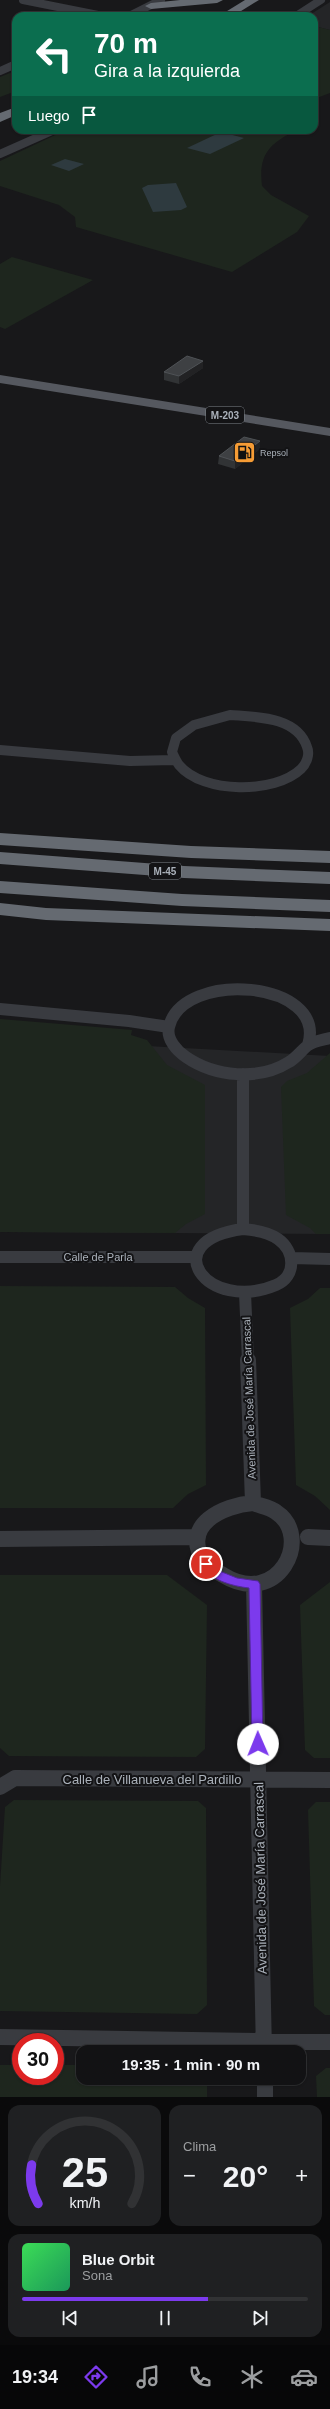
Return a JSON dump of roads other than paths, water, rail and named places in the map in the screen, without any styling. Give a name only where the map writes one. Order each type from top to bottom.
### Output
[{"type":"highway","points":[[156,3],[217,0]]},
{"type":"highway","points":[[211,12],[232,0]]},
{"type":"highway","points":[[232,12],[253,0]]},
{"type":"highway","points":[[0,106],[12,101]]},
{"type":"highway","points":[[0,118],[12,113]]},
{"type":"highway","points":[[0,838],[192,852],[330,856]]},
{"type":"highway","name":"M-45","points":[[0,858],[184,872],[330,878]]},
{"type":"highway","points":[[0,887],[182,900],[330,906]]},
{"type":"highway","points":[[0,909],[46,914],[330,925]]},
{"type":"main road","name":"M-203","points":[[0,379],[330,432]]},
{"type":"street","points":[[23,0],[84,12]]},
{"type":"street","points":[[302,12],[321,0]]},
{"type":"street","points":[[137,12],[156,3]]},
{"type":"street","points":[[0,71],[12,66]]},
{"type":"street","points":[[0,154],[45,134]]},
{"type":"street","points":[[230,715],[253,716],[274,720],[292,728],[305,738],[310,750],[307,762],[299,771],[287,779],[251,787],[232,787],[206,782],[181,770],[173,760],[171,747],[177,736],[190,726],[202,721],[230,715]]},
{"type":"street","points":[[0,750],[130,761],[173,760]]},
{"type":"street","points":[[227,989],[251,989],[274,994],[293,1004],[306,1016],[312,1030],[308,1045],[299,1057],[284,1066],[264,1072],[243,1074],[219,1072],[198,1065],[181,1054],[171,1042],[169,1027],[174,1014],[193,999],[205,994],[227,989]]},
{"type":"street","points":[[0,1009],[129,1021],[169,1027]]},
{"type":"street","points":[[308,1045],[330,1038]]},
{"type":"street","points":[[243,1074],[243,1229]]},
{"type":"street","points":[[243,1229],[257,1230],[281,1241],[288,1249],[292,1258],[292,1269],[280,1282],[261,1292],[245,1293],[229,1291],[214,1286],[203,1278],[197,1268],[196,1257],[200,1248],[207,1240],[223,1232],[243,1229]]},
{"type":"street","name":"Calle de Parla","points":[[0,1257],[196,1257]]},
{"type":"street","points":[[292,1258],[330,1259]]},
{"type":"street","name":"Avenida de José María Carrascal","points":[[245,1293],[253,1503]]},
{"type":"street","points":[[300,1565],[284,1578],[270,1583],[254,1584],[235,1582],[218,1575],[206,1564],[198,1551],[198,1537],[202,1526],[210,1516],[222,1508],[253,1503],[268,1504],[288,1513],[303,1526],[308,1543],[330,1538]]},
{"type":"street","points":[[0,1539],[198,1537]]},
{"type":"street","name":"Avenida de José María Carrascal","points":[[254,1584],[264,2045]]},
{"type":"street","name":"Calle de Villanueva del Pardillo","points":[[0,1787],[15,1778],[330,1780]]},
{"type":"street","points":[[0,2037],[235,2045]]},
{"type":"street","points":[[280,2045],[330,2042]]},
{"type":"street","points":[[265,2085],[265,2097]]},
{"type":"place","name":"Repsol","points":[[244,453]]}]
